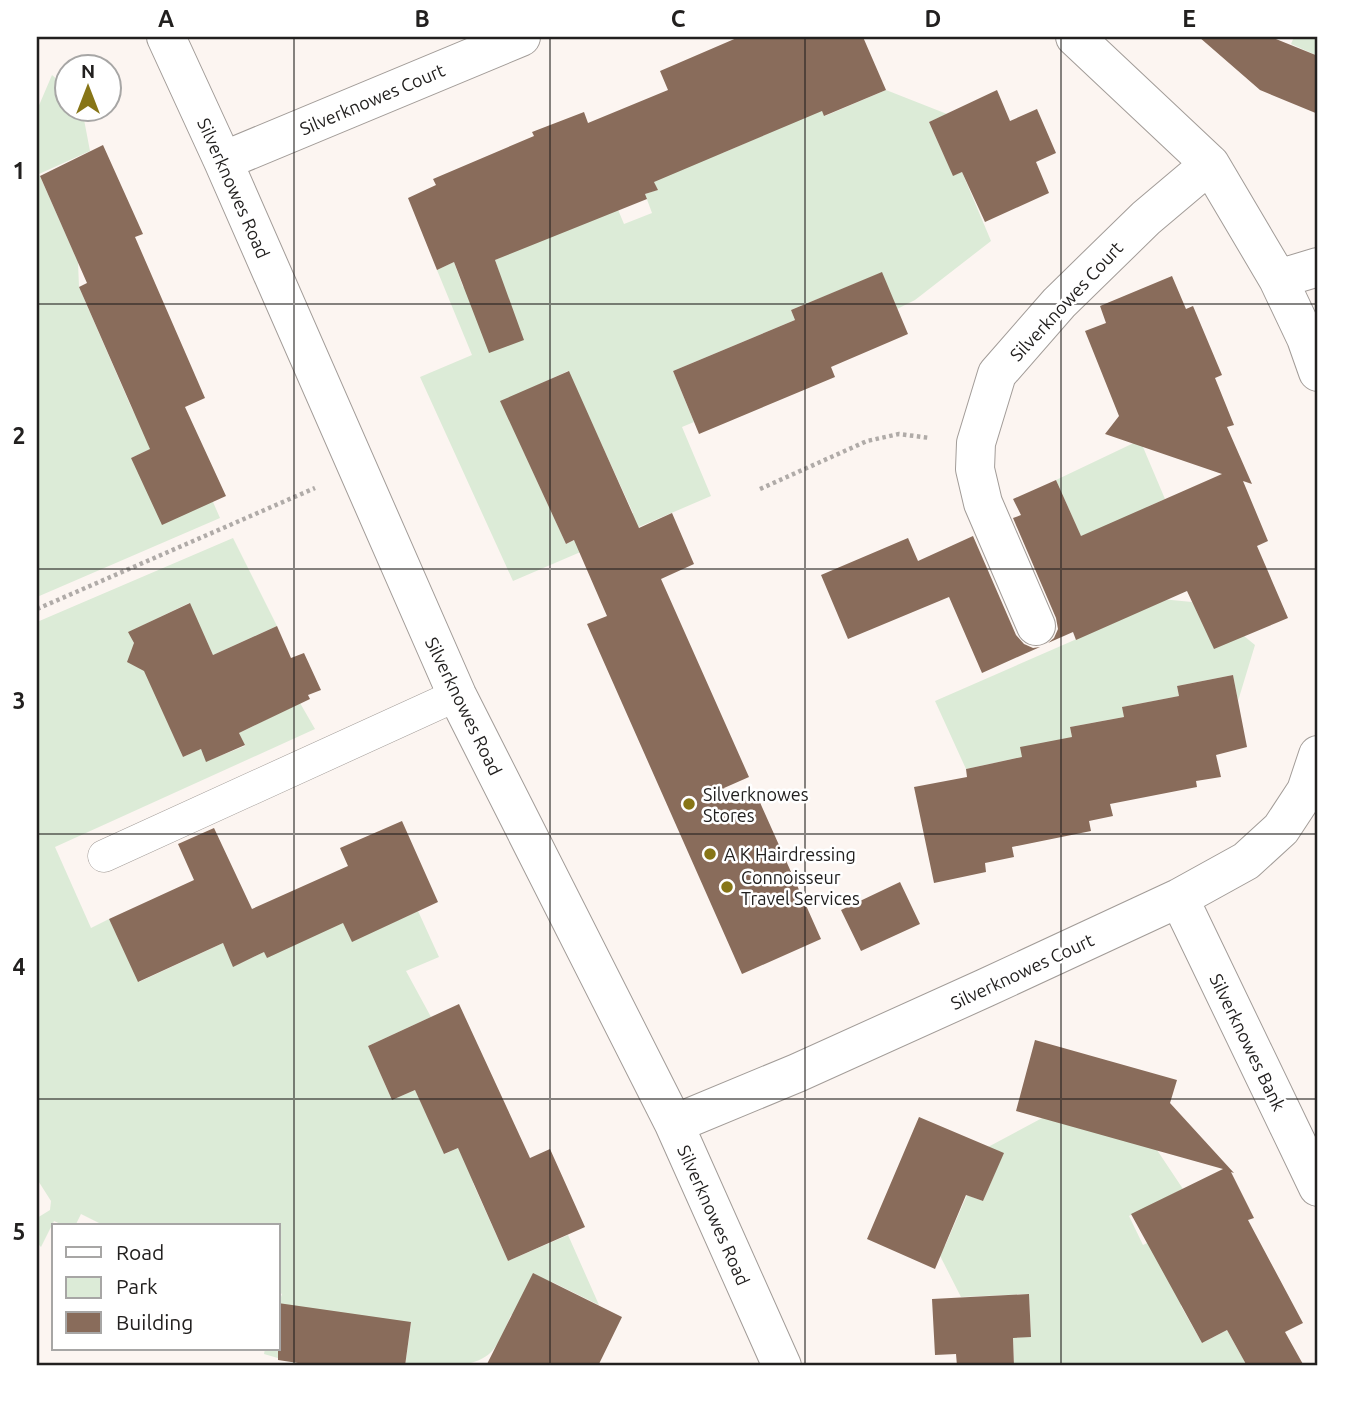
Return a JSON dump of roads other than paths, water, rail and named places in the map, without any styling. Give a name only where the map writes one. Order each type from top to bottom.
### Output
[{"type":"street","name":"Silverknowes Road","points":[[166,37],[457,695],[674,1124],[782,1366]]},
{"type":"street","name":"Silverknowes Court","points":[[223,161],[521,37]]},
{"type":"street","points":[[1075,37],[1210,164],[1278,279],[1306,338],[1318,372]]},
{"type":"street","name":"Silverknowes Court","points":[[1036,626],[983,503],[975,469],[976,443],[997,374],[1059,303],[1146,218],[1210,164]]},
{"type":"street","points":[[1278,279],[1318,267]]},
{"type":"street","name":"Silverknowes Court","points":[[674,1124],[797,1073],[1179,898],[1246,861],[1280,829],[1306,791],[1318,755]]},
{"type":"street","name":"Silverknowes Bank","points":[[1179,898],[1318,1187]]},
{"type":"lane","points":[[104,856],[457,695]]},
{"type":"place","name":"Silverknowes Stores","points":[[689,804]]},
{"type":"place","name":"A K Hairdressing","points":[[710,854]]},
{"type":"place","name":"Connoisseur Travel Services","points":[[727,887]]}]
